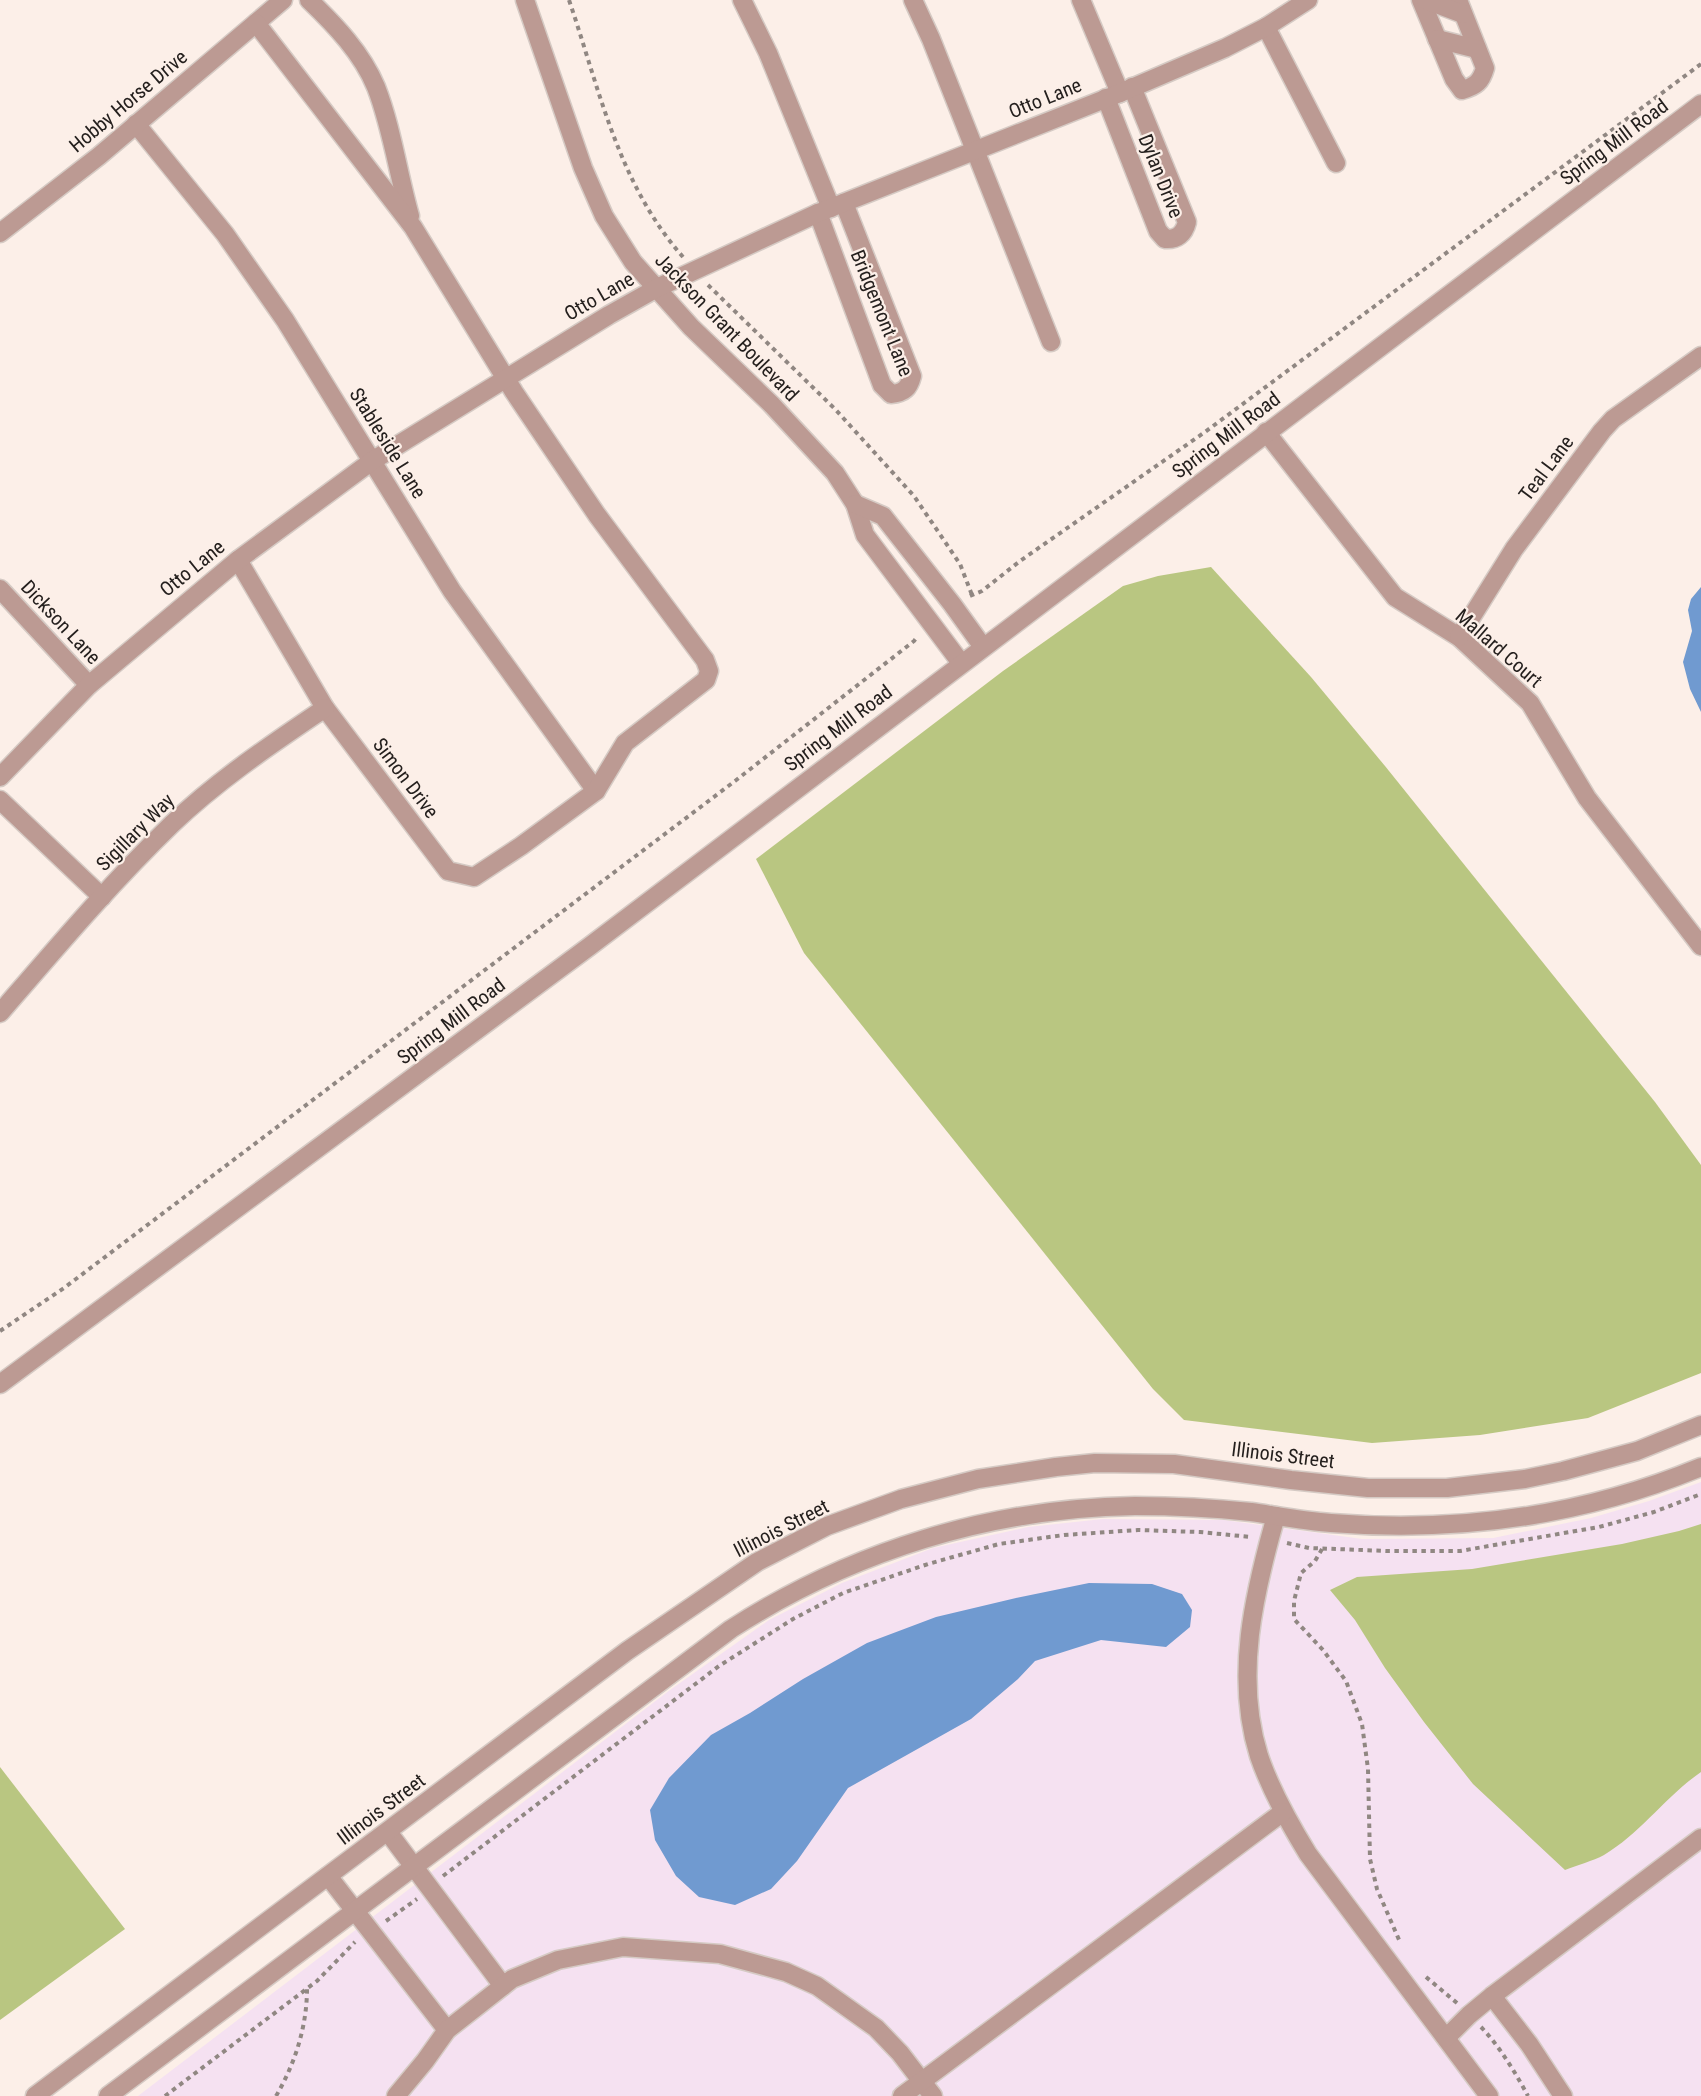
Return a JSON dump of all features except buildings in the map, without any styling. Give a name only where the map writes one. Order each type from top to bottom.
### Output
[{"type":"street","name":"Hobby Horse Drive","points":[[0,233],[99,156],[283,0]]},
{"type":"street","points":[[309,0],[333,23],[359,56],[376,87],[413,227]]},
{"type":"street","name":"Jackson Grant Boulevard","points":[[525,0],[583,168],[604,216],[633,262],[691,327],[772,405],[835,473],[855,504],[865,535],[961,663]]},
{"type":"street","name":"Bridgemont Lane","points":[[742,0],[768,53],[831,208],[870,270],[899,342],[912,376],[910,386],[900,393],[891,394],[882,385],[837,262],[831,208]]},
{"type":"street","points":[[913,0],[931,39],[1051,342]]},
{"type":"street","name":"Dylan Drive","points":[[1081,0],[1119,93],[1165,168],[1180,206],[1186,222],[1185,230],[1171,240],[1165,239],[1158,231],[1130,159],[1119,93]]},
{"type":"street","name":"Otto Lane","points":[[0,777],[89,685],[238,560],[372,461],[609,315],[657,288],[831,208],[1119,93],[1225,48],[1266,27],[1308,0]]},
{"type":"street","points":[[1421,0],[1454,79],[1462,90],[1474,87],[1482,78],[1485,68],[1461,7],[1426,0]]},
{"type":"street","points":[[256,23],[413,227],[505,379],[597,515],[705,660],[709,671],[706,680],[625,743],[596,791]]},
{"type":"street","points":[[1266,27],[1336,164]]},
{"type":"street","points":[[1437,39],[1477,49]]},
{"type":"street","name":"Spring Mill Road","points":[[0,1384],[590,946],[1701,104]]},
{"type":"street","name":"Stableside Lane","points":[[136,123],[225,234],[285,320],[452,591],[596,791]]},
{"type":"street","points":[[1130,159],[1165,168]]},
{"type":"street","points":[[1145,199],[1180,206]]},
{"type":"street","points":[[837,262],[870,270]]},
{"type":"street","points":[[865,339],[899,342]]},
{"type":"street","name":"Teal Lane","points":[[1459,638],[1514,549],[1602,431],[1613,419],[1701,356]]},
{"type":"street","name":"Mallard Court","points":[[1266,432],[1395,597],[1459,638],[1530,703],[1587,798],[1701,946]]},
{"type":"street","points":[[855,504],[883,516],[983,647]]},
{"type":"street","name":"Simon Drive","points":[[238,560],[325,708],[448,871],[474,877],[596,791]]},
{"type":"street","name":"Dickson Lane","points":[[0,589],[89,685]]},
{"type":"street","name":"Sigillary Way","points":[[0,1013],[102,897],[173,823],[229,774],[325,708]]},
{"type":"street","points":[[0,800],[102,897]]},
{"type":"street","name":"Illinois Street","points":[[36,2096],[627,1650],[757,1562],[827,1526],[901,1499],[978,1479],[1095,1463],[1174,1464],[1368,1488],[1447,1488],[1524,1479],[1563,1471],[1637,1451],[1701,1425]]},
{"type":"street","points":[[108,2096],[731,1629],[797,1589],[868,1557],[942,1532],[1018,1516],[1125,1507],[1221,1509],[1328,1523],[1377,1526],[1486,1523],[1602,1501],[1640,1490],[1701,1467]]},
{"type":"street","points":[[1276,1516],[1253,1606],[1247,1663],[1248,1704],[1259,1755],[1283,1812],[1308,1854],[1489,2096]]},
{"type":"street","points":[[902,2096],[927,2089],[1283,1812]]},
{"type":"street","points":[[388,1832],[503,1986]]},
{"type":"street","points":[[1446,2038],[1492,1996],[1701,1838]]},
{"type":"street","points":[[328,1876],[447,2030]]},
{"type":"street","points":[[396,2096],[447,2030],[512,1979],[558,1960],[623,1947],[720,1954],[786,1972],[817,1986],[876,2028],[900,2053],[927,2089]]},
{"type":"street","points":[[1492,1996],[1529,2044],[1563,2096]]},
{"type":"path","points":[[569,0],[605,114],[626,169],[662,232],[715,293],[835,409],[914,496],[960,564],[972,595]]},
{"type":"path","points":[[952,604],[982,591],[1020,561],[1206,432],[1701,64]]},
{"type":"path","points":[[0,1331],[64,1288],[735,781],[914,641],[930,620]]},
{"type":"path","points":[[165,2096],[308,1988],[370,1931],[413,1903],[429,1888],[719,1666],[793,1619],[843,1593],[928,1564],[999,1544],[1064,1535],[1138,1530],[1200,1532],[1269,1539],[1309,1548],[1460,1551],[1599,1527],[1654,1512],[1701,1494]]},
{"type":"path","points":[[1322,1548],[1315,1561],[1301,1573],[1294,1601],[1294,1619],[1323,1650],[1346,1681],[1362,1724],[1368,1769],[1370,1859],[1377,1889],[1404,1948]]},
{"type":"path","points":[[1424,1974],[1492,2038],[1528,2096]]},
{"type":"path","points":[[276,2096],[294,2059],[307,2015],[308,1988]]},
{"type":"shaded area","points":[[1701,1482],[1701,2096],[138,2096],[670,1690],[769,1620],[842,1583],[933,1548],[1028,1527],[1103,1519],[1224,1520],[1362,1539],[1493,1538],[1591,1518],[1649,1501]]},
{"type":"green space","points":[[1211,567],[1311,677],[1385,766],[1655,1102],[1701,1165],[1701,1373],[1588,1418],[1480,1435],[1372,1443],[1184,1420],[1153,1389],[804,953],[756,859],[1003,671],[1123,586],[1158,576]]},
{"type":"green space","points":[[1701,1524],[1701,1772],[1617,1846],[1600,1857],[1565,1870],[1473,1784],[1424,1722],[1385,1668],[1355,1620],[1330,1590],[1357,1577],[1472,1569],[1622,1544]]},
{"type":"green space","points":[[0,1767],[125,1929],[0,2020]]},
{"type":"water","points":[[1701,587],[1701,712],[1690,689],[1683,662],[1692,631],[1688,610],[1691,599]]},
{"type":"water","points":[[1089,1583],[1152,1584],[1182,1594],[1192,1610],[1190,1627],[1166,1647],[1101,1640],[1035,1661],[1018,1679],[971,1719],[848,1788],[797,1861],[771,1889],[735,1905],[699,1897],[676,1876],[655,1840],[650,1810],[669,1778],[711,1735],[867,1643],[936,1617]]}]
